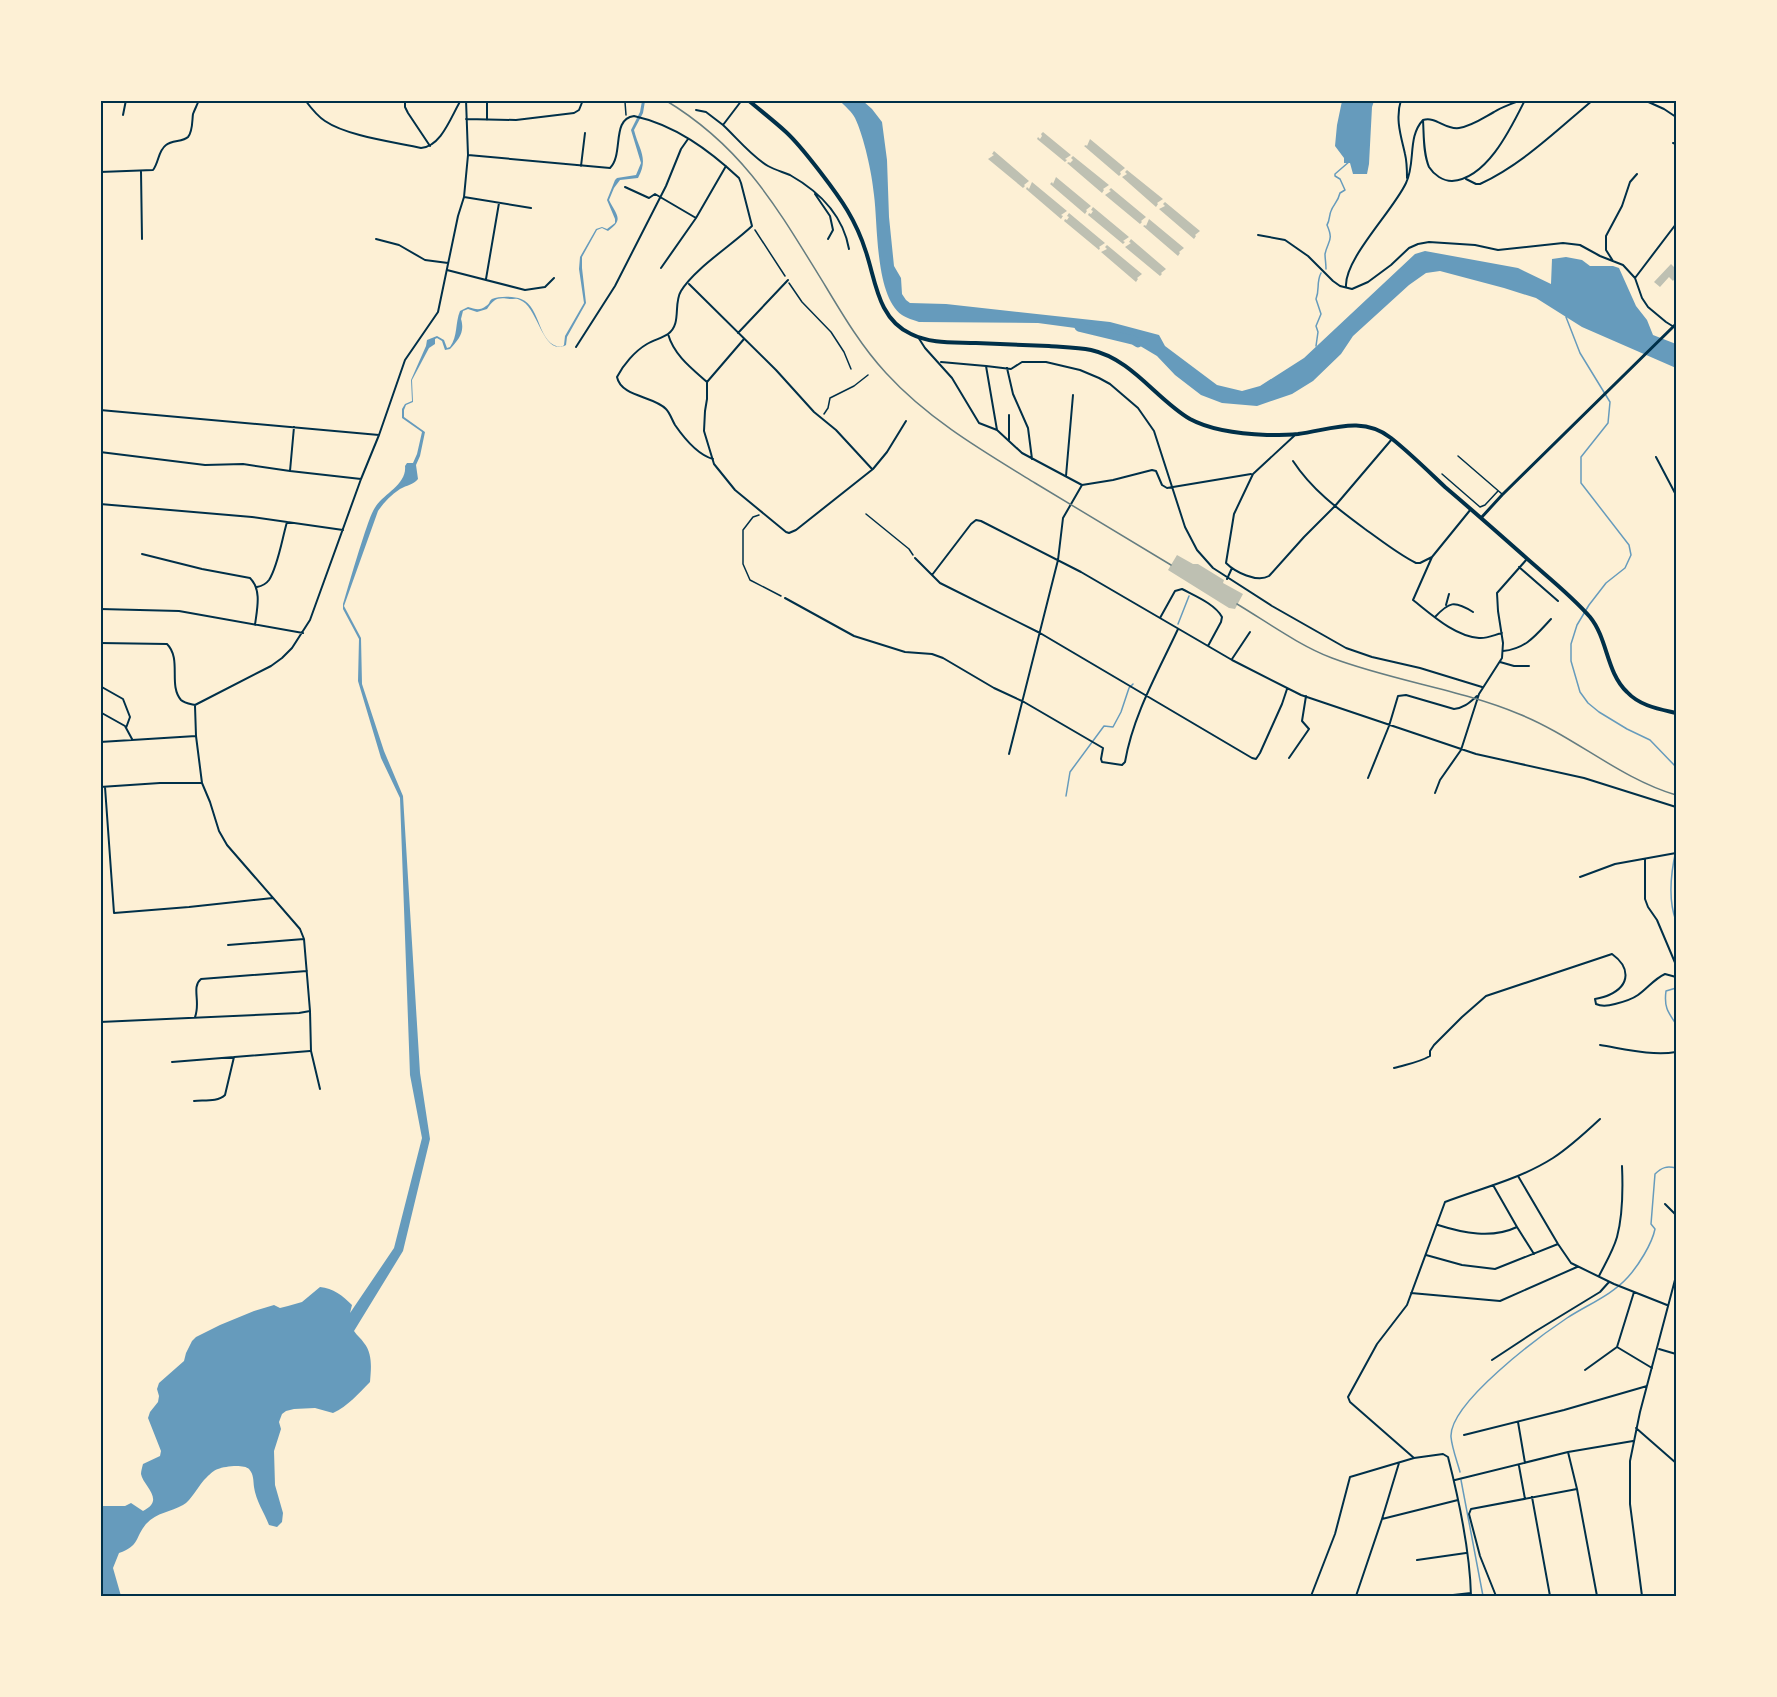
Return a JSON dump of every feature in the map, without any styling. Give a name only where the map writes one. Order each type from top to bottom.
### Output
[{"type":"main road","points":[[748,100],[787,133],[846,206],[867,253],[878,295],[887,314],[902,329],[918,337],[941,342],[1013,344],[1090,350],[1107,355],[1173,407],[1209,427],[1265,435],[1296,434],[1349,424],[1374,429],[1392,439],[1592,619],[1602,639],[1614,674],[1622,687],[1643,704],[1677,713]]},
{"type":"main road","points":[[1482,518],[1502,495],[1675,325]]},
{"type":"street","points":[[123,115],[126,100]]},
{"type":"street","points":[[100,172],[153,170],[166,144],[187,138],[199,100]]},
{"type":"street","points":[[305,100],[326,122],[343,129],[421,148],[430,146],[439,136],[461,100]]},
{"type":"street","points":[[100,642],[167,644],[175,658],[176,686],[179,697],[184,702],[195,705],[272,666],[282,658],[303,633],[315,609],[342,530],[380,435],[408,355],[438,312],[458,216],[465,196],[468,155],[466,100]]},
{"type":"street","points":[[486,120],[487,100]]},
{"type":"street","points":[[466,119],[516,120],[574,113],[579,110],[583,100]]},
{"type":"street","points":[[723,125],[742,100]]},
{"type":"street","points":[[1401,100],[1398,117],[1406,156],[1407,181]]},
{"type":"street","points":[[1423,120],[1426,156],[1433,172],[1448,181],[1465,178],[1475,173],[1490,158],[1508,131],[1522,100]]},
{"type":"street","points":[[1346,288],[1346,276],[1353,262],[1407,181],[1416,130],[1423,120],[1432,119],[1449,128],[1457,128],[1469,125],[1522,100]]},
{"type":"street","points":[[1465,178],[1480,184],[1502,172],[1536,148],[1593,100]]},
{"type":"street","points":[[1644,100],[1664,108],[1677,117]]},
{"type":"street","points":[[405,101],[408,113],[430,146]]},
{"type":"street","points":[[696,110],[706,112],[723,125],[766,165],[788,175],[825,201],[842,224],[847,235],[849,249]]},
{"type":"street","points":[[468,155],[610,168],[617,157],[621,126],[626,118],[636,117],[688,138],[726,166],[740,180],[752,226],[706,264],[688,283],[678,298],[675,324],[668,334],[640,349],[617,378],[618,383],[627,390],[663,406],[690,443],[702,454],[713,459]]},
{"type":"street","points":[[581,166],[585,134]]},
{"type":"street","points":[[576,347],[615,286],[688,138]]},
{"type":"street","points":[[661,268],[696,218],[726,166]]},
{"type":"street","points":[[141,171],[142,239]]},
{"type":"street","points":[[1612,261],[1606,250],[1606,236],[1622,206],[1629,182],[1637,174]]},
{"type":"street","points":[[625,188],[646,198],[651,198],[655,194],[696,218]]},
{"type":"street","points":[[812,190],[830,216],[833,230],[828,239]]},
{"type":"street","points":[[465,196],[531,208]]},
{"type":"street","points":[[486,279],[499,203]]},
{"type":"street","points":[[1635,278],[1677,224]]},
{"type":"street","points":[[1258,236],[1285,240],[1308,256],[1333,281],[1352,289],[1368,282],[1409,248],[1418,244],[1429,242],[1475,245],[1498,250],[1573,243],[1623,265],[1635,278],[1646,305],[1656,315],[1675,325]]},
{"type":"street","points":[[376,239],[399,245],[424,260],[448,263]]},
{"type":"street","points":[[447,270],[525,290],[545,287],[554,278]]},
{"type":"street","points":[[738,333],[788,280]]},
{"type":"street","points":[[688,283],[820,417],[836,430],[872,469]]},
{"type":"street","points":[[668,334],[673,348],[680,357],[707,382]]},
{"type":"street","points":[[918,337],[957,385],[977,422],[982,426],[997,430],[1023,453],[1081,487],[1155,470],[1164,487],[1172,488],[1253,474]]},
{"type":"street","points":[[744,339],[707,382],[704,431],[713,459],[732,487],[786,532],[793,532],[872,469],[887,452],[906,421]]},
{"type":"street","points":[[939,361],[1012,369],[1028,361],[1060,365],[1089,373],[1120,392],[1138,408],[1154,432],[1163,455],[1179,515],[1194,544],[1213,568],[1227,579],[1346,648],[1482,687]]},
{"type":"street","points":[[986,366],[997,430]]},
{"type":"street","points":[[1007,368],[1012,390],[1028,428],[1032,459]]},
{"type":"street","points":[[1066,477],[1072,395]]},
{"type":"street","points":[[100,410],[380,435]]},
{"type":"street","points":[[1009,415],[1009,440]]},
{"type":"street","points":[[290,471],[294,427]]},
{"type":"street","points":[[1296,434],[1253,474],[1234,514],[1226,563],[1256,578],[1266,578],[1335,506],[1392,439]]},
{"type":"street","points":[[100,452],[205,465],[243,464],[361,479]]},
{"type":"street","points":[[1656,457],[1677,495]]},
{"type":"street","points":[[1293,461],[1311,485],[1386,544],[1413,562],[1420,563],[1432,557]]},
{"type":"street","points":[[1009,754],[1024,702],[1058,560],[1063,518],[1081,487]]},
{"type":"street","points":[[100,504],[252,516],[342,530]]},
{"type":"street","points":[[1471,509],[1432,557],[1413,600],[1448,626],[1473,637],[1487,637],[1502,633]]},
{"type":"street","points":[[932,575],[976,520],[1094,579],[1232,660],[1287,689],[1461,750],[1584,778],[1677,807]]},
{"type":"street","points":[[256,587],[263,585],[274,570],[287,521]]},
{"type":"street","points":[[142,554],[250,578],[256,587],[258,598],[255,625]]},
{"type":"street","points":[[915,558],[940,583],[1040,633],[1256,759],[1287,689]]},
{"type":"street","points":[[1435,793],[1440,780],[1461,750],[1482,687],[1500,662],[1503,651],[1497,596],[1503,585],[1527,559]]},
{"type":"street","points":[[1519,567],[1558,601]]},
{"type":"street","points":[[1227,579],[1233,568]]},
{"type":"street","points":[[1160,618],[1175,591],[1182,589],[1195,596],[1216,609],[1222,617],[1208,646]]},
{"type":"street","points":[[1435,617],[1446,605],[1449,594]]},
{"type":"street","points":[[785,598],[854,636],[905,652],[938,655],[1094,743],[1104,750],[1102,762],[1123,764],[1146,696],[1178,629]]},
{"type":"street","points":[[1446,605],[1461,605],[1473,612]]},
{"type":"street","points":[[100,609],[179,612],[303,633]]},
{"type":"street","points":[[1503,651],[1514,650],[1525,645],[1551,619]]},
{"type":"street","points":[[1232,660],[1251,632]]},
{"type":"street","points":[[1500,662],[1514,666],[1529,666]]},
{"type":"street","points":[[100,686],[123,699],[130,717],[126,728]]},
{"type":"street","points":[[1368,778],[1400,695],[1454,709],[1468,704],[1479,694]]},
{"type":"street","points":[[1289,758],[1309,729],[1302,721],[1306,696]]},
{"type":"street","points":[[195,705],[202,783],[219,831],[228,845],[300,929],[304,939],[311,1051],[320,1089]]},
{"type":"street","points":[[100,712],[118,721],[126,728],[132,739]]},
{"type":"street","points":[[100,742],[196,736]]},
{"type":"street","points":[[100,787],[202,783]]},
{"type":"street","points":[[105,787],[114,913],[273,898]]},
{"type":"street","points":[[1580,877],[1615,864],[1677,853]]},
{"type":"street","points":[[1645,859],[1645,899],[1677,965]]},
{"type":"street","points":[[228,945],[304,939]]},
{"type":"street","points":[[1394,1068],[1419,1063],[1430,1056],[1434,1045],[1486,996],[1609,954],[1625,966],[1626,975],[1620,986],[1610,995],[1595,999],[1598,1006],[1632,999],[1665,974],[1677,976]]},
{"type":"street","points":[[195,1017],[198,1003],[196,983],[201,979],[307,971]]},
{"type":"street","points":[[100,1022],[310,1011]]},
{"type":"street","points":[[1600,1045],[1647,1052],[1677,1052]]},
{"type":"street","points":[[172,1062],[311,1051]]},
{"type":"street","points":[[194,1101],[214,1100],[225,1095],[230,1082],[234,1057]]},
{"type":"street","points":[[1414,1458],[1348,1399],[1377,1344],[1407,1305],[1445,1202],[1518,1176],[1552,1158],[1578,1140],[1600,1119]]},
{"type":"street","points":[[1599,1276],[1618,1235],[1622,1166]]},
{"type":"street","points":[[1518,1176],[1571,1263],[1609,1282],[1668,1305]]},
{"type":"street","points":[[1493,1185],[1534,1254]]},
{"type":"street","points":[[1665,1204],[1677,1215]]},
{"type":"street","points":[[1438,1225],[1466,1232],[1490,1234],[1504,1233],[1517,1227]]},
{"type":"street","points":[[1426,1255],[1462,1265],[1494,1269],[1558,1244]]},
{"type":"street","points":[[1411,1293],[1500,1301],[1577,1267]]},
{"type":"street","points":[[1642,1596],[1629,1490],[1630,1461],[1636,1428],[1677,1276]]},
{"type":"street","points":[[1492,1360],[1536,1330],[1600,1292],[1609,1282]]},
{"type":"street","points":[[1585,1370],[1617,1347],[1634,1292]]},
{"type":"street","points":[[1617,1347],[1652,1368]]},
{"type":"street","points":[[1658,1348],[1677,1354]]},
{"type":"street","points":[[1464,1435],[1647,1386]]},
{"type":"street","points":[[1518,1422],[1525,1463]]},
{"type":"street","points":[[1636,1428],[1677,1463]]},
{"type":"street","points":[[1454,1480],[1568,1452],[1633,1441]]},
{"type":"street","points":[[1568,1452],[1597,1596]]},
{"type":"street","points":[[1311,1596],[1335,1534],[1350,1477],[1414,1458],[1445,1454],[1449,1457],[1458,1500],[1471,1595],[1444,1596]]},
{"type":"street","points":[[1356,1596],[1399,1463]]},
{"type":"street","points":[[1518,1465],[1524,1499]]},
{"type":"street","points":[[1496,1596],[1480,1556],[1469,1514],[1471,1509],[1577,1489]]},
{"type":"street","points":[[1532,1497],[1550,1596]]},
{"type":"street","points":[[1382,1519],[1458,1500]]},
{"type":"street","points":[[1417,1560],[1466,1553]]},
{"type":"lane","points":[[1458,456],[1502,495]]},
{"type":"lane","points":[[1442,474],[1480,507],[1485,505],[1498,491]]},
{"type":"path","points":[[625,102],[626,118]]},
{"type":"path","points":[[752,226],[802,302],[831,332],[844,352],[851,369]]},
{"type":"path","points":[[820,417],[827,410],[830,398],[854,386],[868,375]]},
{"type":"path","points":[[763,513],[753,517],[742,530],[742,564],[750,580],[785,598]]},
{"type":"path","points":[[866,514],[909,549],[915,558]]},
{"type":"water","points":[[642,101],[645,101],[643,113],[634,130],[643,159],[641,171],[638,178],[620,180],[614,188],[609,200],[618,217],[616,223],[608,231],[602,228],[597,230],[582,257],[586,303],[567,337],[566,345],[563,346],[565,336],[584,303],[579,269],[580,257],[596,229],[602,227],[607,229],[615,223],[607,200],[615,180],[636,175],[641,163],[631,130],[640,112]]},
{"type":"water","points":[[840,101],[863,101],[882,122],[887,160],[894,266],[901,278],[902,294],[910,303],[946,304],[1110,322],[1159,335],[1165,346],[1217,385],[1242,391],[1260,386],[1304,358],[1415,254],[1425,251],[1518,268],[1551,284],[1552,259],[1566,257],[1582,260],[1590,266],[1619,268],[1636,306],[1647,320],[1653,335],[1676,344],[1676,368],[1582,327],[1536,298],[1440,271],[1426,273],[1409,285],[1353,336],[1341,354],[1313,381],[1292,394],[1257,406],[1222,403],[1201,395],[1175,375],[1157,356],[1120,334],[1038,323],[919,322],[902,315],[893,306],[887,292],[879,259],[873,186],[867,155],[855,118]]},
{"type":"water","points":[[1342,101],[1374,101],[1367,174],[1353,174],[1350,163],[1344,163],[1344,158],[1335,146]]},
{"type":"water","points":[[498,297],[521,299],[528,303],[548,340],[526,304],[517,299],[499,299],[487,309],[477,312],[468,309],[463,311],[462,332],[450,349],[445,350],[442,341],[437,338],[435,344],[429,348],[412,380],[413,402],[406,405],[404,410],[404,417],[425,432],[416,465],[418,479],[400,489],[378,511],[344,606],[361,638],[362,684],[384,751],[403,796],[420,1073],[430,1139],[403,1251],[354,1331],[369,1352],[370,1382],[348,1403],[333,1413],[315,1408],[294,1409],[282,1414],[279,1422],[281,1429],[274,1451],[275,1485],[283,1513],[282,1522],[277,1527],[269,1525],[256,1497],[253,1475],[247,1467],[234,1466],[217,1470],[204,1480],[186,1503],[150,1520],[134,1544],[119,1553],[113,1568],[121,1596],[101,1596],[100,1506],[125,1506],[131,1503],[143,1511],[153,1502],[141,1472],[143,1464],[160,1456],[161,1451],[148,1418],[158,1402],[159,1383],[184,1361],[192,1341],[220,1325],[254,1311],[274,1305],[280,1308],[302,1302],[320,1287],[333,1291],[352,1305],[350,1313],[394,1248],[422,1138],[410,1075],[400,798],[381,758],[358,681],[359,639],[343,609],[343,604],[373,512],[380,501],[403,478],[405,466],[407,463],[413,463],[417,454],[422,432],[402,418],[402,409],[405,404],[412,401],[411,380],[427,340],[437,336],[444,340],[447,348],[450,347],[460,311],[468,307],[482,309],[492,299]]},
{"type":"building","points":[[1043,132],[1071,155],[1065,159],[1067,160],[1065,162],[1037,139],[1038,137],[1040,139]]},
{"type":"building","points":[[1090,139],[1125,168],[1119,176],[1084,146],[1087,146]]},
{"type":"building","points":[[994,151],[1029,181],[1023,188],[988,159],[994,155],[992,154]]},
{"type":"building","points":[[1073,156],[1109,185],[1103,189],[1102,193],[1067,163],[1073,160],[1071,158]]},
{"type":"building","points":[[1127,170],[1163,199],[1157,203],[1156,207],[1122,177],[1127,174],[1125,172]]},
{"type":"building","points":[[1056,177],[1091,206],[1085,214],[1050,184],[1052,182],[1053,184]]},
{"type":"building","points":[[1032,182],[1067,211],[1061,215],[1063,216],[1061,219],[1026,189],[1027,187],[1029,189]]},
{"type":"building","points":[[1111,188],[1146,217],[1140,224],[1105,195],[1111,191],[1109,190]]},
{"type":"building","points":[[1165,202],[1200,231],[1194,239],[1159,209],[1165,206],[1163,204]]},
{"type":"building","points":[[1093,207],[1129,237],[1123,241],[1125,242],[1123,244],[1088,215],[1093,211],[1091,210]]},
{"type":"building","points":[[1069,213],[1105,243],[1099,247],[1099,250],[1064,221],[1069,217],[1067,216]]},
{"type":"building","points":[[1149,219],[1184,248],[1178,256],[1143,226],[1146,226]]},
{"type":"building","points":[[1131,239],[1166,269],[1160,276],[1125,247],[1131,243],[1129,242]]},
{"type":"building","points":[[1107,245],[1142,274],[1136,282],[1101,252],[1107,249],[1105,247]]},
{"type":"building","points":[[1671,264],[1676,269],[1676,277],[1673,281],[1669,277],[1660,287],[1654,282]]},
{"type":"building","points":[[1177,555],[1193,564],[1198,564],[1224,580],[1223,583],[1243,594],[1235,609],[1229,608],[1168,570]]},
{"type":"waterway","points":[[1326,269],[1325,254],[1330,238],[1327,225],[1340,193],[1345,190],[1335,174],[1350,161]]},
{"type":"waterway","points":[[1316,346],[1318,332],[1316,326],[1321,314],[1316,299],[1321,273]]},
{"type":"waterway","points":[[1566,317],[1580,353],[1610,402],[1608,423],[1581,457],[1581,483],[1629,545],[1631,555],[1625,568],[1606,583],[1577,625],[1571,644],[1571,661],[1580,692],[1588,703],[1627,729],[1650,740],[1676,767]]},
{"type":"waterway","points":[[1079,327],[1138,343]]},
{"type":"waterway","points":[[1178,624],[1189,596]]},
{"type":"waterway","points":[[1066,796],[1070,772],[1104,726],[1113,727],[1129,688],[1133,684]]},
{"type":"waterway","points":[[1676,850],[1671,886],[1673,913],[1676,921]]},
{"type":"waterway","points":[[1676,988],[1666,991],[1665,1001],[1668,1012],[1676,1024]]},
{"type":"waterway","points":[[1460,1472],[1451,1437],[1454,1423],[1464,1407],[1498,1372],[1537,1339],[1615,1289],[1628,1277],[1644,1254],[1655,1229],[1651,1224],[1655,1174],[1665,1168],[1676,1168]]},
{"type":"waterway","points":[[1461,1480],[1483,1596]]},
{"type":"railway","points":[[665,100],[717,139],[758,183],[792,232],[861,342],[902,390],[975,446],[1171,565]]},
{"type":"railway","points":[[1237,604],[1320,653],[1355,666],[1473,698],[1519,714],[1559,734],[1635,778],[1676,795]]}]
